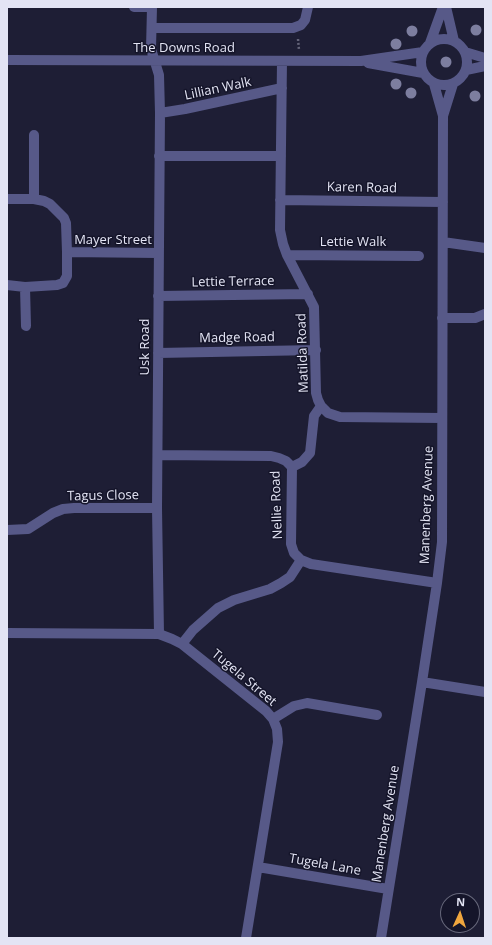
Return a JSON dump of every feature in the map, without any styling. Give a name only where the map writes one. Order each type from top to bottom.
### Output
[{"type":"street","points":[[134,7],[152,7]]},
{"type":"street","name":"Usk Road","points":[[152,7],[151,49],[159,75],[160,113],[157,508],[159,634]]},
{"type":"street","points":[[152,28],[293,28],[301,25],[305,20],[308,7]]},
{"type":"street","points":[[430,43],[442,39],[454,41],[465,52],[467,64],[466,70],[453,84],[434,84],[423,73],[421,59],[423,52],[430,43],[442,7]]},
{"type":"street","points":[[446,7],[454,41]]},
{"type":"street","name":"The Downs Road","points":[[7,60],[362,61],[423,52]]},
{"type":"street","points":[[465,52],[485,58]]},
{"type":"street","name":"Matilda Road","points":[[282,61],[280,230],[287,255],[314,307],[316,392],[318,400],[321,406],[328,413],[340,417],[442,418]]},
{"type":"street","name":"The Downs Road","points":[[362,61],[390,68],[423,73]]},
{"type":"street","points":[[466,70],[485,66]]},
{"type":"street","name":"Manenberg Avenue","points":[[380,938],[422,682],[442,542],[443,116],[434,84]]},
{"type":"street","name":"Manenberg Avenue","points":[[443,116],[453,84]]},
{"type":"street","name":"Lillian Walk","points":[[160,113],[282,88]]},
{"type":"street","points":[[34,135],[34,199]]},
{"type":"street","points":[[159,156],[281,156]]},
{"type":"street","points":[[7,199],[34,199],[50,204],[64,218],[66,223],[67,252],[67,276],[63,283],[57,285],[25,288],[7,285]]},
{"type":"street","name":"Karen Road","points":[[280,200],[443,202]]},
{"type":"street","points":[[443,242],[485,248]]},
{"type":"street","name":"Mayer Street","points":[[67,252],[158,253]]},
{"type":"street","name":"Lettie Walk","points":[[287,255],[419,256]]},
{"type":"street","points":[[25,288],[26,326]]},
{"type":"street","name":"Lettie Terrace","points":[[158,296],[308,294]]},
{"type":"street","points":[[442,318],[475,318],[485,314]]},
{"type":"street","name":"Madge Road","points":[[158,353],[316,350]]},
{"type":"street","points":[[292,467],[302,462],[310,453],[314,416],[321,406]]},
{"type":"street","name":"Nellie Road","points":[[158,455],[271,456],[286,461],[292,467],[291,544],[294,553],[301,560]]},
{"type":"street","name":"Tagus Close","points":[[7,530],[28,529],[62,509],[157,508]]},
{"type":"street","points":[[182,644],[193,630],[218,608],[234,600],[270,589],[281,583],[290,577],[301,560],[311,564],[437,583]]},
{"type":"street","name":"Tugela Street","points":[[7,633],[159,634],[172,638],[182,644],[266,711],[273,719],[278,742],[246,938]]},
{"type":"street","points":[[422,682],[485,692]]},
{"type":"street","points":[[273,719],[294,706],[306,703],[377,715]]},
{"type":"street","name":"Tugela Lane","points":[[258,867],[388,889]]},
{"type":"path","points":[[298,35],[299,51]]}]
